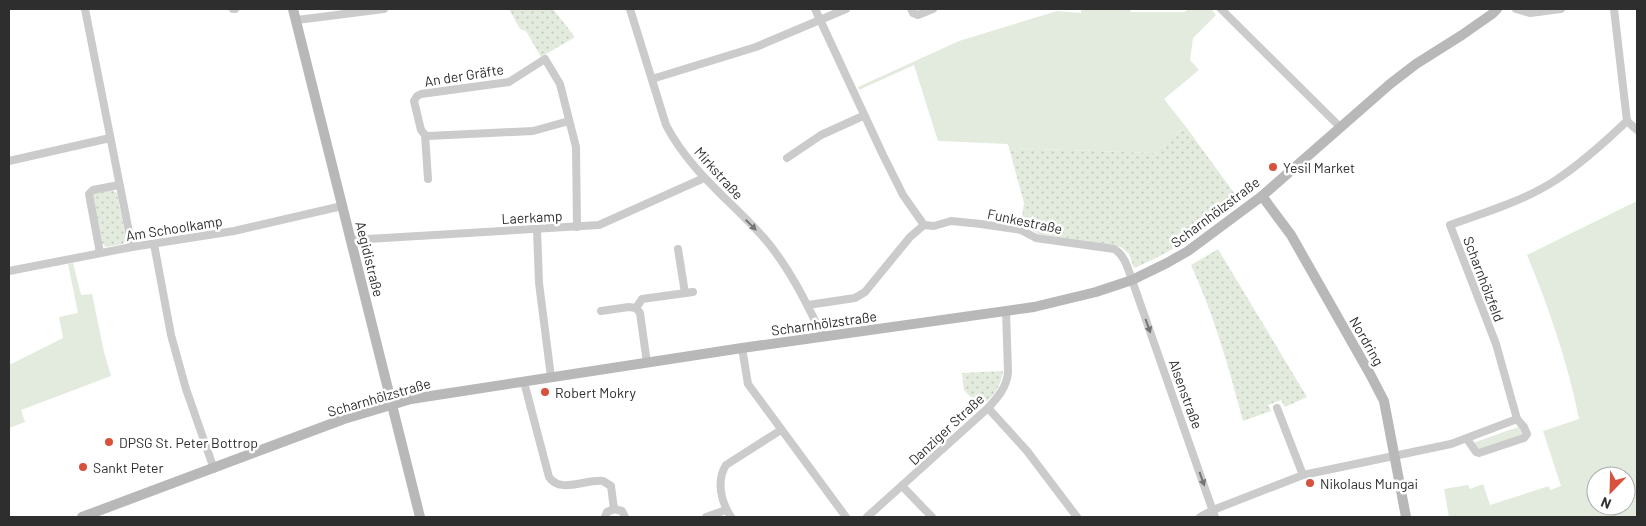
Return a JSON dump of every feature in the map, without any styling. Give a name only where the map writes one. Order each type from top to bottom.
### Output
[{"type":"main road","name":"Aegidistraße","points":[[293,9],[420,517]]},
{"type":"main road","name":"Scharnhölzstraße","points":[[82,517],[344,419],[411,399],[742,348],[1006,311],[1064,300],[1132,280],[1188,251],[1262,196],[1416,64],[1462,35],[1497,9]]},
{"type":"main road","name":"Nordring","points":[[1262,196],[1291,235],[1384,401],[1406,517]]},
{"type":"street","points":[[85,9],[132,247]]},
{"type":"street","points":[[296,20],[384,9]]},
{"type":"street","name":"Mirkstraße","points":[[630,9],[666,125],[674,140],[704,178],[763,238],[781,260],[808,305],[823,337]]},
{"type":"street","points":[[808,305],[861,296],[910,237],[924,225],[903,195],[863,116],[815,9]]},
{"type":"street","points":[[652,79],[756,47],[846,9]]},
{"type":"street","points":[[911,9],[915,15],[933,9]]},
{"type":"street","points":[[1221,9],[1340,128]]},
{"type":"street","points":[[1516,9],[1530,13],[1561,9]]},
{"type":"street","points":[[1614,9],[1627,121],[1637,130]]},
{"type":"street","name":"An der Gräfte","points":[[428,180],[425,136],[421,130],[414,104],[415,98],[418,95],[509,82],[545,59],[560,84],[576,147],[577,227]]},
{"type":"street","points":[[787,158],[821,135],[863,116]]},
{"type":"street","points":[[425,136],[533,131],[569,121]]},
{"type":"street","name":"Scharnhölzfeld","points":[[1467,439],[1476,452],[1479,453],[1524,438],[1527,434],[1524,426],[1516,419],[1496,344],[1450,225],[1500,208],[1556,181],[1598,149],[1627,121]]},
{"type":"street","points":[[9,161],[110,138]]},
{"type":"street","name":"Laerkamp","points":[[351,240],[599,225],[704,178]]},
{"type":"street","points":[[100,253],[89,194],[93,190],[120,184]]},
{"type":"street","name":"Am Schoolkamp","points":[[9,271],[132,247],[234,231],[342,206]]},
{"type":"street","name":"Funkestraße","points":[[924,225],[934,226],[952,220],[1021,230],[1036,238],[1114,249],[1120,252],[1123,257],[1132,280]]},
{"type":"street","points":[[537,230],[539,282],[552,377]]},
{"type":"street","points":[[154,244],[171,335],[186,389],[214,468]]},
{"type":"street","points":[[636,308],[642,299],[689,293],[678,249]]},
{"type":"street","name":"Alsenstraße","points":[[1132,280],[1214,514]]},
{"type":"street","points":[[601,311],[629,307],[636,308],[640,313],[647,363]]},
{"type":"street","name":"Danziger Straße","points":[[868,517],[1001,394],[1007,379],[1006,311]]},
{"type":"street","points":[[742,348],[748,384],[846,517]]},
{"type":"street","points":[[524,382],[551,481],[554,484],[563,485],[603,480],[611,486],[614,509]]},
{"type":"street","points":[[988,408],[1027,451],[1077,517]]},
{"type":"street","points":[[1277,408],[1303,475]]},
{"type":"street","points":[[1200,517],[1214,514],[1303,475],[1451,444],[1516,419]]},
{"type":"street","points":[[706,517],[729,514],[720,484],[726,465],[781,430]]},
{"type":"street","points":[[902,486],[932,517]]},
{"type":"street","points":[[605,517],[607,512],[614,509],[622,511],[625,517]]},
{"type":"shaded area","points":[[509,9],[553,9],[575,37],[541,57],[526,31],[520,29]]},
{"type":"shaded area","points":[[1081,9],[1130,9],[1131,12],[1184,12],[1189,9],[1211,9],[1216,15],[1193,38],[1190,60],[1199,70],[1164,99],[1186,127],[1154,153],[1009,148],[1008,144],[938,141],[914,65],[859,90],[858,87],[959,41],[1057,11],[1081,13]]},
{"type":"shaded area","points":[[1186,127],[1240,201],[1202,230],[1163,255],[1134,268],[1129,254],[1121,247],[1039,234],[1021,225],[1024,203],[1009,148],[1154,153]]},
{"type":"shaded area","points":[[112,190],[117,193],[126,239],[123,244],[106,247],[102,243],[93,198],[94,193]]},
{"type":"shaded area","points":[[1637,201],[1637,517],[1449,517],[1444,489],[1468,485],[1470,489],[1483,484],[1490,505],[1549,486],[1550,490],[1561,486],[1543,431],[1579,419],[1569,377],[1543,295],[1527,255]]},
{"type":"shaded area","points":[[1218,249],[1307,397],[1285,407],[1281,400],[1268,405],[1271,411],[1243,421],[1207,303],[1191,265]]},
{"type":"shaded area","points":[[73,263],[81,295],[92,294],[111,376],[21,410],[25,422],[9,428],[9,365],[63,338],[59,317],[78,313],[68,264]]},
{"type":"shaded area","points":[[1003,371],[996,391],[980,407],[964,390],[962,373]]},
{"type":"shaded area","points":[[1521,426],[1523,435],[1479,450],[1473,443]]},
{"type":"place","name":"Yesil Market","points":[[1273,167]]},
{"type":"place","name":"Robert Mokry","points":[[545,392]]},
{"type":"place","name":"DPSG St. Peter Bottrop","points":[[109,442]]},
{"type":"place","name":"Sankt Peter","points":[[83,467]]},
{"type":"place","name":"Nikolaus Mungai","points":[[1310,483]]}]
